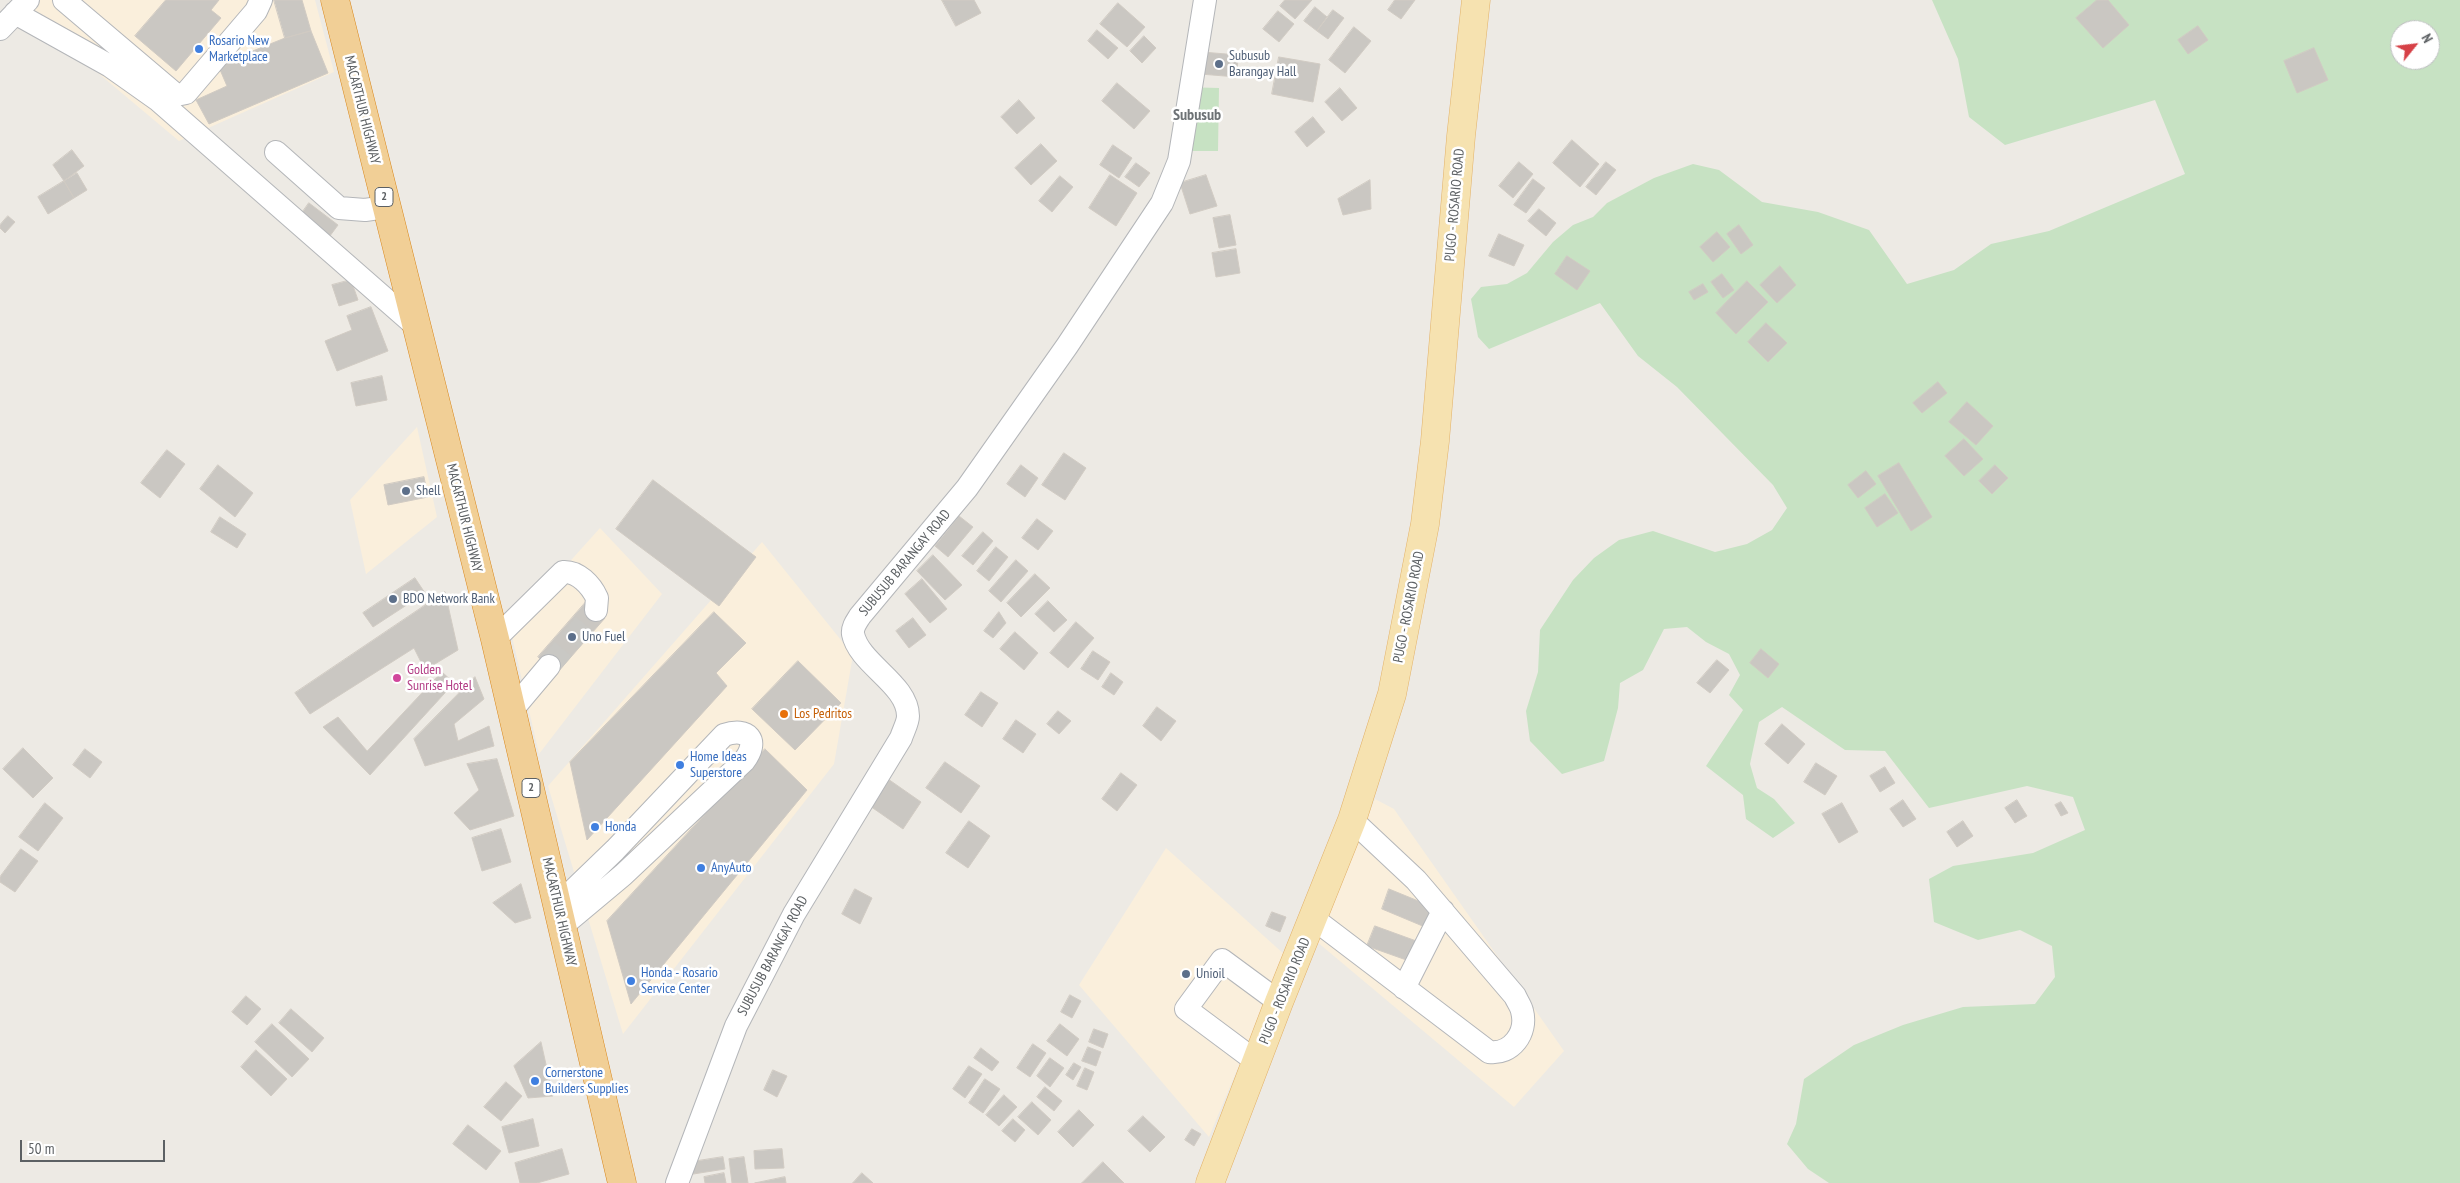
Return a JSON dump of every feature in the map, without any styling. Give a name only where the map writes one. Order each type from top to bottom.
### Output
[{"type":"highway","name":"MACARTHUR HIGHWAY","points":[[335,0],[495,639],[622,1183]]},
{"type":"main road","name":"PUGO - ROSARIO ROAD","points":[[1210,1183],[1279,1002],[1314,919],[1352,820],[1392,694],[1425,524],[1435,441],[1461,136],[1476,0]]},
{"type":"street","points":[[64,0],[176,95],[186,93],[256,11],[261,0]]},
{"type":"street","name":"SUBUSUB BARANGAY ROAD","points":[[677,1183],[736,1026],[794,914],[901,738],[906,724],[908,716],[903,699],[861,650],[853,635],[854,628],[860,616],[967,488],[1067,346],[1162,203],[1179,161],[1205,0]]},
{"type":"street","points":[[14,14],[110,66],[158,100],[416,326]]},
{"type":"street","points":[[276,152],[339,208],[365,210],[386,207]]},
{"type":"street","points":[[495,639],[563,572],[574,573],[588,586],[597,598],[596,610]]},
{"type":"street","points":[[512,710],[549,666]]},
{"type":"street","points":[[742,732],[748,736],[752,743],[751,751],[744,761],[623,875],[560,916],[615,850],[724,735],[742,732]]},
{"type":"street","points":[[1314,919],[1489,1052],[1500,1054],[1511,1047],[1520,1036],[1523,1021],[1522,1010],[1515,996],[1416,880],[1352,820]]},
{"type":"street","points":[[1404,988],[1443,911]]},
{"type":"street","points":[[1257,1062],[1186,1009],[1222,960],[1279,1002]]},
{"type":"shaded area","name":"Rosario New Marketplace","points":[[11,0],[315,0],[334,72],[179,141]]},
{"type":"shaded area","points":[[417,427],[437,517],[366,574],[350,500]]},
{"type":"shaded area","points":[[600,528],[662,594],[539,754],[510,628]]},
{"type":"shaded area","points":[[762,542],[853,655],[834,764],[623,1034],[548,786]]},
{"type":"shaded area","points":[[1375,799],[1394,809],[1564,1051],[1514,1107],[1316,941]]},
{"type":"shaded area","points":[[1166,848],[1285,955],[1209,1137],[1079,985]]},
{"type":"green space","points":[[1932,0],[2460,0],[2460,1183],[1829,1183],[1808,1169],[1787,1144],[1796,1124],[1804,1079],[1854,1045],[1903,1025],[1963,1007],[2035,1004],[2055,977],[2052,946],[2020,930],[1978,940],[1934,922],[1929,879],[1953,866],[2033,853],[2085,830],[2073,797],[2027,786],[1929,808],[1885,751],[1845,750],[1782,707],[1759,722],[1750,764],[1757,788],[1774,799],[1795,823],[1773,838],[1746,819],[1743,795],[1706,766],[1743,710],[1729,695],[1740,675],[1729,654],[1706,642],[1687,627],[1664,629],[1643,670],[1620,683],[1618,708],[1604,761],[1562,774],[1530,741],[1526,711],[1538,672],[1540,630],[1573,580],[1594,558],[1619,540],[1653,531],[1715,552],[1747,544],[1772,530],[1787,508],[1773,485],[1677,387],[1638,356],[1600,303],[1489,349],[1478,337],[1471,299],[1481,287],[1507,284],[1527,273],[1553,242],[1573,225],[1593,217],[1607,203],[1654,178],[1693,164],[1719,170],[1762,202],[1818,212],[1869,230],[1907,284],[1954,270],[1991,244],[2049,231],[2185,174],[2155,100],[2005,145],[1969,117],[1958,59]]},
{"type":"green space","points":[[1182,87],[1219,88],[1218,151],[1181,151]]},
{"type":"building","points":[[166,0],[219,0],[211,10],[221,18],[176,71],[135,36]]},
{"type":"building","points":[[274,0],[302,0],[311,31],[285,38]]},
{"type":"building","points":[[942,0],[974,0],[981,13],[956,26]]},
{"type":"building","points":[[1285,0],[1312,0],[1295,19],[1280,6]]},
{"type":"building","points":[[1395,0],[1415,0],[1401,19],[1388,10]]},
{"type":"building","points":[[2097,0],[2108,0],[2129,25],[2103,48],[2076,18]]},
{"type":"building","points":[[1118,3],[1145,27],[1127,47],[1100,24]]},
{"type":"building","points":[[1315,7],[1327,17],[1317,31],[1304,21]]},
{"type":"building","points":[[1333,10],[1344,18],[1328,39],[1317,31]]},
{"type":"building","points":[[1278,11],[1294,24],[1279,42],[1263,29]]},
{"type":"building","points":[[2198,26],[2208,40],[2188,54],[2178,40]]},
{"type":"building","points":[[1354,27],[1371,41],[1345,73],[1329,60]]},
{"type":"building","points":[[1097,30],[1118,48],[1108,59],[1088,41]]},
{"type":"building","points":[[311,31],[328,73],[209,124],[196,100],[227,86],[218,65],[285,38]]},
{"type":"building","points":[[1144,36],[1156,48],[1142,63],[1130,51]]},
{"type":"building","points":[[2314,48],[2328,80],[2297,93],[2284,61]]},
{"type":"building","name":"Subusub Barangay Hall","points":[[1202,52],[1238,55],[1237,77],[1200,74]]},
{"type":"building","points":[[1279,57],[1320,64],[1313,102],[1272,94]]},
{"type":"building","points":[[1117,83],[1150,111],[1134,129],[1102,101]]},
{"type":"building","points":[[1340,88],[1357,108],[1342,121],[1325,102]]},
{"type":"building","points":[[1019,100],[1035,118],[1017,134],[1001,117]]},
{"type":"building","points":[[1313,117],[1325,132],[1307,147],[1295,132]]},
{"type":"building","points":[[1572,140],[1599,164],[1580,187],[1553,163]]},
{"type":"building","points":[[1041,144],[1057,161],[1031,185],[1015,168]]},
{"type":"building","points":[[1113,145],[1132,158],[1119,178],[1100,165]]},
{"type":"building","points":[[72,150],[84,166],[64,181],[53,165]]},
{"type":"building","points":[[1519,162],[1533,174],[1513,198],[1499,186]]},
{"type":"building","points":[[1606,162],[1616,170],[1596,195],[1586,187]]},
{"type":"building","points":[[1136,163],[1150,173],[1139,187],[1125,177]]},
{"type":"building","points":[[77,173],[87,190],[74,198],[64,181]]},
{"type":"building","points":[[1110,175],[1137,193],[1116,226],[1089,208]]},
{"type":"building","points":[[1206,175],[1217,206],[1190,214],[1180,183]]},
{"type":"building","points":[[1060,176],[1073,187],[1052,212],[1039,201]]},
{"type":"building","points":[[1533,179],[1545,188],[1526,213],[1514,205]]},
{"type":"building","points":[[1370,180],[1371,209],[1343,215],[1338,199]]},
{"type":"building","points":[[64,181],[74,198],[48,214],[38,197]]},
{"type":"building","points":[[309,203],[338,225],[321,248],[292,227]]},
{"type":"building","points":[[1539,209],[1556,223],[1546,236],[1528,221]]},
{"type":"building","points":[[1230,215],[1236,245],[1219,248],[1213,218]]},
{"type":"building","points":[[8,216],[15,222],[5,233],[0,228],[0,225]]},
{"type":"building","points":[[1739,225],[1753,245],[1741,254],[1727,234]]},
{"type":"building","points":[[1717,232],[1730,247],[1713,262],[1700,247]]},
{"type":"building","points":[[1499,234],[1524,245],[1514,266],[1489,256]]},
{"type":"building","points":[[1236,249],[1240,273],[1216,277],[1212,253]]},
{"type":"building","points":[[1567,256],[1590,271],[1577,290],[1555,274]]},
{"type":"building","points":[[1780,266],[1796,285],[1777,303],[1760,285]]},
{"type":"building","points":[[1722,274],[1734,290],[1723,298],[1711,282]]},
{"type":"building","points":[[351,280],[358,300],[339,306],[332,285]]},
{"type":"building","points":[[1747,281],[1768,302],[1736,334],[1716,313]]},
{"type":"building","points":[[1703,284],[1708,292],[1694,300],[1689,292]]},
{"type":"building","points":[[371,307],[388,351],[337,371],[325,341],[352,330],[347,316]]},
{"type":"building","points":[[1766,323],[1787,343],[1768,362],[1748,342]]},
{"type":"building","points":[[382,376],[387,400],[356,406],[351,383]]},
{"type":"building","points":[[1938,382],[1947,393],[1922,413],[1913,403]]},
{"type":"building","points":[[1967,402],[1993,426],[1976,445],[1949,422]]},
{"type":"building","points":[[1964,439],[1983,459],[1964,476],[1945,456]]},
{"type":"building","points":[[167,450],[185,464],[160,498],[141,483]]},
{"type":"building","points":[[1064,453],[1086,468],[1065,500],[1042,485]]},
{"type":"building","points":[[1899,463],[1932,517],[1911,531],[1878,476]]},
{"type":"building","points":[[218,465],[253,493],[235,517],[200,489]]},
{"type":"building","points":[[1021,465],[1038,478],[1025,497],[1007,484]]},
{"type":"building","points":[[1995,465],[2008,478],[1992,494],[1979,481]]},
{"type":"building","points":[[1866,471],[1876,484],[1858,498],[1848,485]]},
{"type":"building","name":"Shell","points":[[424,477],[428,497],[388,505],[384,485]]},
{"type":"building","points":[[653,480],[756,557],[719,606],[616,529]]},
{"type":"building","points":[[1885,494],[1898,513],[1877,527],[1865,508]]},
{"type":"building","points":[[959,516],[973,527],[948,557],[935,546]]},
{"type":"building","points":[[220,517],[246,534],[237,548],[211,532]]},
{"type":"building","points":[[1037,519],[1053,531],[1038,550],[1022,538]]},
{"type":"building","points":[[983,532],[993,541],[973,565],[962,556]]},
{"type":"building","points":[[996,547],[1008,557],[989,581],[977,571]]},
{"type":"building","points":[[933,555],[962,585],[945,600],[917,571]]},
{"type":"building","points":[[1016,560],[1028,571],[1001,602],[989,591]]},
{"type":"building","points":[[1035,574],[1050,588],[1021,617],[1007,603]]},
{"type":"building","points":[[415,578],[425,593],[373,627],[363,613]]},
{"type":"building","points":[[922,579],[947,609],[930,623],[905,594]]},
{"type":"building","points":[[445,592],[458,650],[425,670],[414,648],[310,714],[295,693]]},
{"type":"building","points":[[1048,601],[1067,620],[1054,632],[1035,614]]},
{"type":"building","name":"Uno Fuel","points":[[586,602],[605,618],[557,673],[538,657]]},
{"type":"building","points":[[714,612],[746,643],[716,673],[727,686],[587,840],[570,762]]},
{"type":"building","points":[[999,612],[1006,623],[993,638],[984,631]]},
{"type":"building","points":[[913,618],[926,635],[909,648],[896,631]]},
{"type":"building","points":[[1076,622],[1094,638],[1068,668],[1050,653]]},
{"type":"building","points":[[1015,632],[1038,653],[1024,670],[1000,649]]},
{"type":"building","points":[[1761,649],[1779,664],[1768,678],[1750,663]]},
{"type":"building","points":[[1093,651],[1110,662],[1098,680],[1081,669]]},
{"type":"building","points":[[1717,660],[1729,670],[1710,693],[1697,683]]},
{"type":"building","points":[[798,661],[841,703],[795,750],[752,709]]},
{"type":"building","points":[[442,672],[454,683],[370,775],[323,727],[338,717],[367,751]]},
{"type":"building","points":[[1111,673],[1123,682],[1114,695],[1102,687]]},
{"type":"building","points":[[475,677],[484,699],[454,724],[458,741],[489,726],[494,746],[425,766],[414,739]]},
{"type":"building","points":[[981,692],[998,703],[982,727],[965,715]]},
{"type":"building","points":[[1157,707],[1176,721],[1161,741],[1143,726]]},
{"type":"building","points":[[1058,711],[1071,721],[1059,734],[1047,724]]},
{"type":"building","points":[[1016,720],[1036,734],[1023,753],[1003,739]]},
{"type":"building","points":[[1782,724],[1805,744],[1788,764],[1765,744]]},
{"type":"building","points":[[23,748],[53,778],[33,798],[3,769]]},
{"type":"building","points":[[85,749],[102,762],[90,778],[73,765]]},
{"type":"building","points":[[765,749],[807,790],[631,1004],[607,921]]},
{"type":"building","points":[[497,759],[514,816],[470,830],[454,813],[479,790],[467,764]]},
{"type":"building","points":[[945,762],[980,786],[961,813],[926,788]]},
{"type":"building","points":[[1816,763],[1837,776],[1825,795],[1804,782]]},
{"type":"building","points":[[1885,767],[1895,783],[1880,792],[1870,776]]},
{"type":"building","points":[[1121,773],[1137,785],[1117,811],[1102,799]]},
{"type":"building","points":[[888,779],[921,802],[903,829],[870,806]]},
{"type":"building","points":[[1903,800],[1916,819],[1903,827],[1890,809]]},
{"type":"building","points":[[2017,800],[2027,816],[2015,823],[2005,808]]},
{"type":"building","points":[[2061,802],[2068,813],[2061,816],[2055,805]]},
{"type":"building","points":[[45,803],[63,818],[38,851],[19,837]]},
{"type":"building","points":[[1842,803],[1858,832],[1839,843],[1822,814]]},
{"type":"building","points":[[969,821],[990,836],[968,868],[946,853]]},
{"type":"building","points":[[1963,821],[1973,836],[1957,847],[1947,832]]},
{"type":"building","points":[[501,829],[511,862],[482,871],[472,838]]},
{"type":"building","points":[[21,849],[38,861],[15,892],[0,882],[0,877]]},
{"type":"building","points":[[521,884],[531,918],[515,923],[493,903]]},
{"type":"building","points":[[855,889],[872,898],[860,924],[842,914]]},
{"type":"building","points":[[1389,889],[1433,907],[1425,927],[1382,909]]},
{"type":"building","points":[[1272,912],[1286,917],[1280,932],[1266,926]]},
{"type":"building","points":[[1375,926],[1419,942],[1412,962],[1367,946]]},
{"type":"building","points":[[1070,995],[1081,1001],[1072,1018],[1061,1012]]},
{"type":"building","points":[[246,996],[261,1009],[247,1025],[232,1012]]},
{"type":"building","points":[[291,1009],[324,1038],[312,1052],[279,1023]]},
{"type":"building","points":[[272,1024],[309,1059],[292,1077],[255,1042]]},
{"type":"building","points":[[1060,1024],[1079,1039],[1067,1056],[1047,1041]]},
{"type":"building","points":[[1094,1029],[1108,1034],[1103,1048],[1089,1042]]},
{"type":"building","name":"Cornerstone Builders Supplies","points":[[541,1042],[553,1096],[528,1098],[514,1066]]},
{"type":"building","points":[[1033,1044],[1046,1053],[1030,1077],[1017,1068]]},
{"type":"building","points":[[1088,1047],[1101,1052],[1096,1066],[1082,1061]]},
{"type":"building","points":[[981,1048],[999,1062],[992,1071],[974,1058]]},
{"type":"building","points":[[256,1050],[287,1079],[271,1096],[241,1067]]},
{"type":"building","points":[[1050,1058],[1064,1068],[1050,1087],[1037,1076]]},
{"type":"building","points":[[1074,1063],[1081,1067],[1073,1080],[1066,1075]]},
{"type":"building","points":[[969,1066],[982,1074],[965,1098],[953,1089]]},
{"type":"building","points":[[1085,1068],[1094,1072],[1087,1090],[1077,1086]]},
{"type":"building","points":[[773,1070],[787,1076],[777,1097],[764,1090]]},
{"type":"building","points":[[985,1079],[1000,1089],[983,1113],[969,1103]]},
{"type":"building","points":[[506,1082],[522,1096],[501,1121],[484,1107]]},
{"type":"building","points":[[1045,1087],[1062,1101],[1054,1111],[1037,1097]]},
{"type":"building","points":[[1004,1095],[1017,1107],[999,1126],[986,1115]]},
{"type":"building","points":[[1032,1102],[1051,1120],[1038,1135],[1018,1117]]},
{"type":"building","points":[[1079,1110],[1094,1125],[1073,1147],[1058,1132]]},
{"type":"building","points":[[1143,1116],[1165,1137],[1150,1152],[1128,1131]]},
{"type":"building","points":[[533,1119],[539,1146],[509,1153],[502,1127]]},
{"type":"building","points":[[1013,1119],[1025,1130],[1015,1142],[1002,1131]]},
{"type":"building","points":[[468,1125],[501,1151],[486,1170],[453,1144]]},
{"type":"building","points":[[1192,1129],[1201,1134],[1194,1146],[1185,1140]]},
{"type":"building","points":[[562,1149],[569,1174],[537,1183],[520,1183],[515,1163]]},
{"type":"building","points":[[782,1149],[784,1168],[755,1169],[754,1151]]},
{"type":"building","points":[[723,1157],[725,1169],[687,1175],[691,1162]]},
{"type":"building","points":[[744,1157],[748,1183],[732,1183],[729,1159]]},
{"type":"building","points":[[1103,1162],[1124,1183],[1082,1183]]},
{"type":"building","points":[[724,1173],[726,1183],[705,1183],[704,1177]]},
{"type":"building","points":[[862,1173],[873,1183],[853,1183]]},
{"type":"building","points":[[785,1177],[786,1183],[755,1183]]},
{"type":"tunnel","points":[[549,666],[596,610]]},
{"type":"place","name":"Rosario New Marketplace","points":[[199,49]]},
{"type":"place","name":"Subusub Barangay Hall","points":[[1219,64]]},
{"type":"place","name":"Shell","points":[[406,491]]},
{"type":"place","name":"BDO Network Bank","points":[[393,599]]},
{"type":"place","name":"Uno Fuel","points":[[572,637]]},
{"type":"place","name":"Golden Sunrise Hotel","points":[[397,678]]},
{"type":"place","name":"Los Pedritos","points":[[784,714]]},
{"type":"place","name":"Home Ideas Superstore","points":[[680,765]]},
{"type":"place","name":"Honda","points":[[595,827]]},
{"type":"place","name":"AnyAuto","points":[[701,868]]},
{"type":"place","name":"Unioil","points":[[1186,974]]},
{"type":"place","name":"Honda - Rosario Service Center","points":[[631,981]]},
{"type":"place","name":"Cornerstone Builders Supplies","points":[[535,1081]]},
{"type":"district","name":"Subusub","points":[[1197,115]]}]
